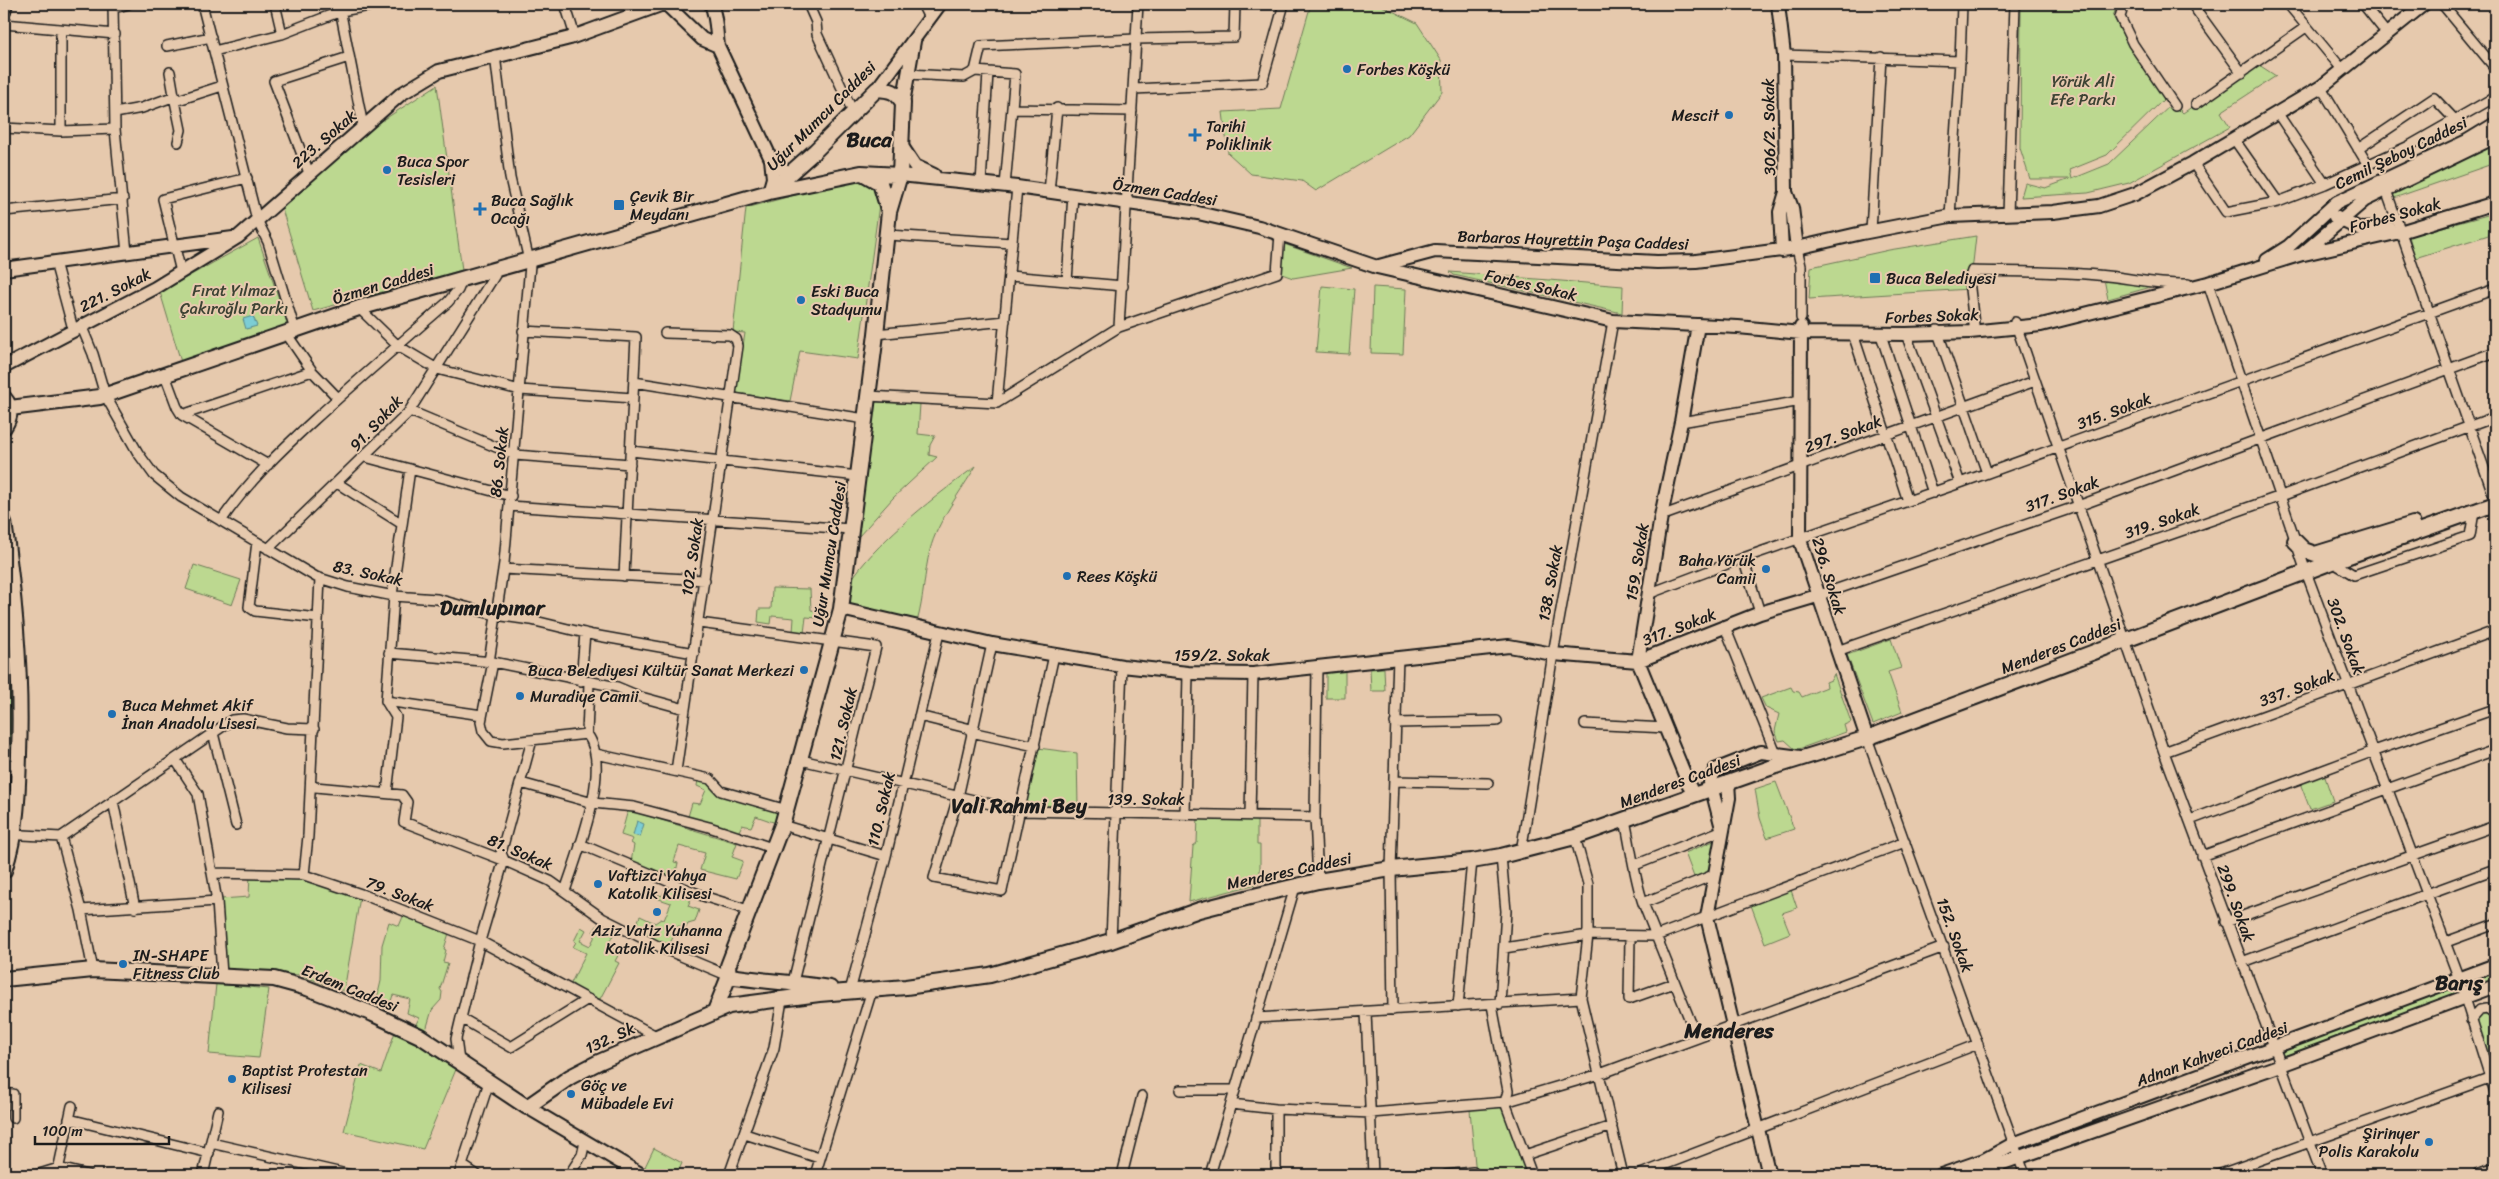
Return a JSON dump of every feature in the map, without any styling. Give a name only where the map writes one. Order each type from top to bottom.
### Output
[{"type":"main road","points":[[4,11],[6,4]]},
{"type":"main road","points":[[664,4],[702,39],[718,46]]},
{"type":"main road","name":"223. Sokak","points":[[238,237],[401,94],[438,71],[575,36],[664,4]]},
{"type":"main road","points":[[711,4],[716,16],[715,26],[718,46],[771,159],[773,178],[769,192]]},
{"type":"main road","name":"Uğur Mumcu Caddesi","points":[[769,192],[815,151],[877,89],[940,4]]},
{"type":"main road","name":"306/2. Sokak","points":[[1778,4],[1784,55],[1786,192],[1792,208],[1797,248]]},
{"type":"main road","name":"Barbaros Hayrettin Paşa Caddesi","points":[[1377,267],[1434,251],[1657,262],[1696,261],[1782,251],[1950,216],[2053,212],[2098,206],[2135,194],[2194,163],[2321,88],[2424,4]]},
{"type":"main road","name":"Uğur Mumcu Caddesi","points":[[714,1011],[726,1000],[729,976],[728,966],[748,910],[775,849],[802,760],[841,609],[888,235],[889,212],[900,175],[903,103],[914,39]]},
{"type":"main road","points":[[877,89],[892,90],[903,103]]},
{"type":"main road","name":"Cemil Şeboy Caddesi","points":[[2259,266],[2289,246],[2337,202],[2466,140],[2495,124]]},
{"type":"main road","name":"Forbes Sokak","points":[[2302,254],[2365,200],[2495,137]]},
{"type":"main road","points":[[901,145],[916,166],[941,179]]},
{"type":"main road","points":[[815,151],[812,168],[818,176],[826,179]]},
{"type":"main road","points":[[771,159],[779,167],[790,173]]},
{"type":"main road","name":"Uğur Mumcu Caddesi","points":[[861,173],[880,183],[889,212]]},
{"type":"main road","name":"Özmen Caddesi","points":[[7,413],[76,405],[358,308],[463,278],[530,263],[769,192],[861,173],[981,182],[1198,214],[1280,234],[1377,267]]},
{"type":"main road","points":[[1782,251],[1780,212],[1786,192]]},
{"type":"main road","name":"Forbes Sokak","points":[[1377,267],[1613,321],[1738,327],[1801,326],[1937,330],[2016,325],[2101,312],[2124,303],[2208,283],[2302,254],[2400,232],[2495,204]]},
{"type":"main road","points":[[2323,213],[2337,223],[2352,243]]},
{"type":"main road","points":[[2337,223],[2360,229],[2392,227],[2400,232]]},
{"type":"main road","points":[[4,269],[238,237]]},
{"type":"main road","name":"221. Sokak","points":[[4,367],[77,327],[147,292],[238,237]]},
{"type":"main road","name":"159. Sokak","points":[[1638,661],[1661,516],[1681,422],[1698,325]]},
{"type":"main road","name":"Forbes Sokak","points":[[1801,326],[1853,334],[1881,335],[1906,334],[1974,325],[2016,325]]},
{"type":"main road","name":"296. Sokak","points":[[1801,326],[1800,540],[1817,596],[1867,738]]},
{"type":"main road","name":"Menderes Caddesi","points":[[726,1000],[759,1002],[782,1000],[850,991],[906,988],[990,975],[1111,941],[1199,910],[1318,881],[1391,868],[1472,861],[1520,852],[1575,837],[1800,757],[1867,738],[2332,562],[2495,504]]},
{"type":"main road","points":[[2295,541],[2304,550],[2315,554],[2432,518],[2444,522]]},
{"type":"main road","points":[[4,522],[12,578],[21,711],[18,796],[4,867]]},
{"type":"main road","name":"317. Sokak","points":[[1638,661],[1760,613],[1817,596]]},
{"type":"main road","name":"159/2. Sokak","points":[[841,609],[992,644],[1122,666],[1188,673],[1253,674],[1509,646],[1553,654],[1638,661]]},
{"type":"main road","points":[[1638,661],[1693,795]]},
{"type":"main road","points":[[1723,830],[1710,782],[1715,770],[1762,752],[1800,757]]},
{"type":"main road","points":[[1728,782],[1729,798],[1707,917],[1768,1175]]},
{"type":"main road","name":"Adnan Kahveci Caddesi","points":[[1999,1164],[2013,1144],[2495,965]]},
{"type":"main road","name":"Erdem Caddesi","points":[[4,979],[93,970],[274,978],[306,988],[373,1014],[440,1049],[527,1107],[639,1175]]},
{"type":"main road","name":"Menderes Caddesi","points":[[729,976],[793,982],[850,991]]},
{"type":"main road","points":[[758,980],[763,992],[759,1002]]},
{"type":"main road","name":"Adnan Kahveci Caddesi","points":[[1969,1175],[2281,1065],[2495,986]]},
{"type":"main road","name":"132. Sk","points":[[527,1107],[570,1077],[714,1011]]},
{"type":"main road","name":"Adnan Kahveci Caddesi","points":[[1940,1175],[1984,1160],[1999,1164]]},
{"type":"main road","points":[[2480,1175],[2495,1170]]},
{"type":"street","points":[[127,253],[115,129],[114,6],[128,4]]},
{"type":"street","points":[[202,4],[258,220],[268,242],[291,331],[312,371],[338,398]]},
{"type":"street","points":[[275,4],[282,34]]},
{"type":"street","points":[[214,51],[282,34],[340,7],[381,4]]},
{"type":"street","points":[[565,4],[575,36]]},
{"type":"street","points":[[808,4],[816,22],[817,34],[854,112]]},
{"type":"street","points":[[922,4],[929,18]]},
{"type":"street","points":[[1119,327],[1123,286],[1138,4]]},
{"type":"street","points":[[975,71],[981,46],[1234,37],[1235,4]]},
{"type":"street","points":[[1134,90],[1262,83],[1284,4]]},
{"type":"street","points":[[1950,216],[1962,4]]},
{"type":"street","points":[[2008,214],[2015,4]]},
{"type":"street","points":[[2124,4],[2120,17],[2133,44],[2174,106]]},
{"type":"street","points":[[2192,4],[2242,73]]},
{"type":"street","points":[[2288,4],[2342,69]]},
{"type":"street","points":[[2364,4],[2387,34]]},
{"type":"street","points":[[2442,4],[2495,68]]},
{"type":"street","points":[[340,7],[363,126]]},
{"type":"street","points":[[4,24],[115,34]]},
{"type":"street","points":[[2196,104],[2306,27]]},
{"type":"street","points":[[61,30],[61,131]]},
{"type":"street","points":[[168,46],[211,37]]},
{"type":"street","name":"86. Sokak","points":[[495,55],[510,178],[530,263],[523,331],[515,455],[503,569],[482,715],[483,731],[491,741],[498,743],[587,734]]},
{"type":"street","points":[[1784,55],[1960,61]]},
{"type":"street","points":[[309,173],[274,81],[349,57]]},
{"type":"street","points":[[1871,231],[1881,57]]},
{"type":"street","points":[[908,74],[964,77],[975,71],[1015,74],[1011,186],[1012,243],[997,403]]},
{"type":"street","points":[[170,72],[182,130],[178,142]]},
{"type":"street","points":[[981,182],[988,73]]},
{"type":"street","points":[[115,114],[222,86]]},
{"type":"street","points":[[2321,88],[2368,165]]},
{"type":"street","points":[[2194,163],[2226,212],[2278,202],[2325,184],[2409,146],[2495,97]]},
{"type":"street","points":[[2358,149],[2434,98],[2455,120]]},
{"type":"street","points":[[1013,109],[1057,108],[1132,111]]},
{"type":"street","points":[[1050,192],[1057,108]]},
{"type":"street","points":[[2278,114],[2325,184]]},
{"type":"street","points":[[4,128],[61,131],[115,129]]},
{"type":"street","points":[[2234,139],[2278,202]]},
{"type":"street","points":[[181,272],[162,199],[247,178]]},
{"type":"street","points":[[2386,190],[2495,500]]},
{"type":"street","points":[[1067,281],[1073,195]]},
{"type":"street","points":[[4,211],[123,199]]},
{"type":"street","points":[[868,396],[997,403],[1119,327],[1277,273],[1280,234]]},
{"type":"street","points":[[888,235],[1012,243]]},
{"type":"street","points":[[1797,248],[1801,266],[1801,326]]},
{"type":"street","name":"83. Sokak","points":[[55,262],[77,327],[93,354],[100,397],[154,475],[181,497],[320,578],[348,587],[393,595],[437,599],[495,615],[531,620],[585,634],[694,653]]},
{"type":"street","name":"91. Sokak","points":[[268,549],[365,457],[410,411],[494,275],[494,271]]},
{"type":"street","points":[[1974,325],[1969,280],[1972,271],[2055,272],[2107,276],[2166,285],[2208,283]]},
{"type":"street","points":[[1009,276],[1123,286]]},
{"type":"street","points":[[222,521],[237,497],[268,465],[338,398],[448,302],[458,290],[463,278]]},
{"type":"street","name":"302. Sokak","points":[[2208,283],[2306,572],[2429,894],[2459,979],[2495,1093]]},
{"type":"street","name":"315. Sokak","points":[[1648,594],[1743,558],[1933,493],[2495,289]]},
{"type":"street","points":[[358,308],[398,346],[437,369],[520,390],[633,398]]},
{"type":"street","name":"138. Sokak","points":[[1520,852],[1553,654],[1613,321]]},
{"type":"street","points":[[876,334],[1005,322]]},
{"type":"street","name":"299. Sokak","points":[[2016,325],[2164,752],[2322,1175]]},
{"type":"street","points":[[1937,330],[1987,473]]},
{"type":"street","points":[[523,331],[636,337],[624,576]]},
{"type":"street","name":"102. Sokak","points":[[665,333],[730,335],[736,339],[738,346],[676,771]]},
{"type":"street","points":[[1853,334],[1908,501]]},
{"type":"street","points":[[1906,334],[1960,483]]},
{"type":"street","points":[[1881,335],[1933,493]]},
{"type":"street","name":"317. Sokak","points":[[1817,596],[2078,506],[2495,352]]},
{"type":"street","points":[[182,415],[312,371]]},
{"type":"street","points":[[164,375],[182,415],[268,465]]},
{"type":"street","points":[[634,382],[865,419]]},
{"type":"street","name":"297. Sokak","points":[[1661,516],[2035,382]]},
{"type":"street","points":[[1681,422],[1800,400]]},
{"type":"street","points":[[410,411],[515,455],[630,464]]},
{"type":"street","name":"319. Sokak","points":[[1837,651],[2281,496],[2495,418]]},
{"type":"street","points":[[630,451],[858,476]]},
{"type":"street","points":[[365,457],[510,496]]},
{"type":"street","points":[[387,793],[396,717],[386,701],[393,595],[410,469]]},
{"type":"street","points":[[337,483],[402,524]]},
{"type":"street","points":[[509,506],[851,529]]},
{"type":"street","points":[[2332,562],[2354,576],[2470,536],[2474,512]]},
{"type":"street","points":[[257,542],[249,607],[255,611],[318,618]]},
{"type":"street","points":[[2306,572],[2315,554]]},
{"type":"street","points":[[1743,558],[1760,613]]},
{"type":"street","points":[[503,569],[704,580]]},
{"type":"street","points":[[304,875],[314,729],[320,578]]},
{"type":"street","name":"121. Sokak","points":[[698,623],[876,647],[830,840],[793,982]]},
{"type":"street","points":[[1725,627],[1776,754]]},
{"type":"street","name":"337. Sokak","points":[[2164,752],[2495,631]]},
{"type":"street","name":"110. Sokak","points":[[850,991],[886,856],[902,783],[940,633]]},
{"type":"street","points":[[564,891],[593,803],[596,754],[594,742],[587,734],[585,634]]},
{"type":"street","points":[[992,644],[971,730],[958,797],[934,878],[1002,891],[1054,655]]},
{"type":"street","points":[[389,653],[491,662],[617,687],[641,697],[685,709]]},
{"type":"street","points":[[1393,1010],[1391,868],[1398,657]]},
{"type":"street","points":[[1111,941],[1122,666]]},
{"type":"street","points":[[1317,667],[1316,817],[1318,881]]},
{"type":"street","points":[[1185,814],[1188,673]]},
{"type":"street","points":[[1250,815],[1253,674]]},
{"type":"street","points":[[386,701],[482,715]]},
{"type":"street","points":[[2190,820],[2374,751],[2495,709]]},
{"type":"street","points":[[919,716],[1035,746]]},
{"type":"street","points":[[9,834],[61,837],[232,720],[237,719],[287,728],[314,729]]},
{"type":"street","points":[[1395,723],[1497,721]]},
{"type":"street","points":[[1585,724],[1666,728]]},
{"type":"street","points":[[213,733],[236,825]]},
{"type":"street","name":"152. Sokak","points":[[1867,738],[2006,1118],[2013,1144],[2025,1175]]},
{"type":"street","points":[[459,1061],[456,1039],[480,941],[504,860],[502,853],[532,740]]},
{"type":"street","points":[[2202,856],[2495,750]]},
{"type":"street","points":[[596,754],[710,779],[721,791],[787,810]]},
{"type":"street","points":[[175,759],[198,794],[217,901],[222,975]]},
{"type":"street","name":"139. Sokak","points":[[802,760],[1021,811],[1316,817]]},
{"type":"street","points":[[4,764],[19,764]]},
{"type":"street","points":[[1394,781],[1488,783]]},
{"type":"street","points":[[521,783],[593,803],[634,807],[709,827],[775,849]]},
{"type":"street","name":"81. Sokak","points":[[311,784],[316,787],[399,794],[407,799],[404,822],[504,860],[550,881],[602,918],[662,948],[729,976]]},
{"type":"street","points":[[4,796],[18,796]]},
{"type":"street","points":[[113,801],[135,908]]},
{"type":"street","points":[[1625,820],[1635,865],[1636,880],[1643,903],[1697,1038]]},
{"type":"street","points":[[782,825],[886,856]]},
{"type":"street","points":[[2226,922],[2495,826]]},
{"type":"street","points":[[1635,865],[1723,830]]},
{"type":"street","points":[[61,837],[81,910],[93,970]]},
{"type":"street","points":[[1575,837],[1588,884],[1588,935],[1581,998],[1623,1175]]},
{"type":"street","points":[[1504,948],[1588,935],[1656,936],[1905,842]]},
{"type":"street","points":[[580,844],[703,896],[748,910]]},
{"type":"street","points":[[1501,856],[1506,911],[1504,948],[1496,1005],[1508,1091],[1505,1102],[1532,1175]]},
{"type":"street","points":[[1458,1006],[1472,861]]},
{"type":"street","points":[[2242,962],[2495,869]]},
{"type":"street","name":"79. Sokak","points":[[212,873],[304,875],[364,895],[480,941],[656,1036]]},
{"type":"street","points":[[1643,903],[1716,874]]},
{"type":"street","points":[[1210,1175],[1295,887]]},
{"type":"street","points":[[81,910],[135,908],[217,901]]},
{"type":"street","points":[[2446,942],[2495,924]]},
{"type":"street","points":[[1630,937],[1629,999],[1674,983]]},
{"type":"street","points":[[1231,1104],[1276,1109],[1371,1112],[1505,1102],[1600,1074],[1944,947]]},
{"type":"street","points":[[814,1175],[872,990]]},
{"type":"street","points":[[1256,1018],[1496,1005],[1581,998]]},
{"type":"street","points":[[461,1018],[511,1047],[588,999]]},
{"type":"street","points":[[728,1175],[745,1134],[774,1048],[782,1000]]},
{"type":"street","points":[[2472,1020],[2480,1010],[2487,1009],[2495,1015]]},
{"type":"street","points":[[1366,1012],[1373,1175]]},
{"type":"street","points":[[440,1049],[456,1039]]},
{"type":"street","points":[[1638,1175],[1978,1044]]},
{"type":"street","points":[[2218,1175],[2489,1078]]},
{"type":"street","points":[[459,1175],[489,1082]]},
{"type":"street","points":[[1180,1090],[1234,1090]]},
{"type":"street","points":[[4,1094],[13,1094],[14,1118]]},
{"type":"street","points":[[1122,1175],[1142,1096]]},
{"type":"street","points":[[58,1172],[72,1106]]},
{"type":"street","points":[[1276,1109],[1276,1175]]},
{"type":"street","points":[[204,1175],[218,1111]]},
{"type":"street","points":[[69,1119],[209,1153]]},
{"type":"street","points":[[1525,1156],[1612,1126]]},
{"type":"street","points":[[745,1134],[818,1158]]},
{"type":"street","points":[[569,1175],[582,1155],[585,1142]]},
{"type":"street","points":[[211,1143],[350,1175]]},
{"type":"street","points":[[462,1165],[478,1175]]},
{"type":"street","points":[[36,1175],[58,1172],[88,1175]]},
{"type":"street","points":[[1446,1175],[1473,1172]]},
{"type":"green space","points":[[1311,4],[1378,4],[1417,23],[1441,60],[1442,92],[1409,135],[1316,191],[1302,181],[1251,174],[1228,153],[1223,112],[1281,109]]},
{"type":"green space","name":"Yörük Ali Efe Parkı","points":[[2021,4],[2118,4],[2113,16],[2128,45],[2166,97],[2107,155],[2070,170],[2072,179],[2109,164],[2173,103],[2183,113],[2256,63],[2276,76],[2221,112],[2230,127],[2129,183],[2088,193],[2021,197],[2025,183],[2045,188],[2070,179],[2030,179],[2020,148]]},
{"type":"green space","name":"Buca Spor Tesisleri","points":[[437,85],[462,270],[313,311],[282,209],[368,130]]},
{"type":"green space","points":[[2495,141],[2495,163],[2394,198],[2393,193]]},
{"type":"green space","name":"Eski Buca Stadyumu","points":[[863,179],[877,186],[880,197],[858,359],[800,351],[790,401],[736,393],[745,333],[733,332],[746,208]]},
{"type":"green space","points":[[2495,213],[2495,233],[2415,258],[2409,236]]},
{"type":"green space","points":[[1976,236],[1970,289],[1809,299],[1811,267],[1889,250]]},
{"type":"green space","name":"Fırat Yılmaz Çakıroğlu Parkı","points":[[258,238],[288,325],[181,362],[160,292]]},
{"type":"green space","points":[[1284,244],[1352,268],[1293,278],[1279,273]]},
{"type":"green space","points":[[1450,272],[1623,286],[1622,313],[1454,275]]},
{"type":"green space","points":[[2104,279],[2151,287],[2108,299]]},
{"type":"green space","points":[[1322,286],[1354,289],[1349,354],[1316,352]]},
{"type":"green space","points":[[1373,287],[1406,289],[1403,354],[1371,353]]},
{"type":"green space","points":[[873,402],[920,404],[918,434],[935,436],[930,445],[929,455],[937,457],[893,498],[859,536],[856,528]]},
{"type":"green space","points":[[976,466],[950,507],[933,539],[917,622],[844,605],[852,579],[880,546],[927,503]]},
{"type":"green space","points":[[4,550],[16,708],[16,762],[4,762]]},
{"type":"green space","points":[[194,565],[241,580],[232,605],[186,589]]},
{"type":"green space","points":[[772,588],[810,589],[811,610],[823,612],[818,618],[806,617],[804,633],[793,632],[794,618],[772,616],[771,624],[758,622],[759,609],[771,609]]},
{"type":"green space","points":[[1891,639],[1901,668],[1888,672],[1902,712],[1873,724],[1847,655]]},
{"type":"green space","points":[[1384,668],[1385,691],[1371,691],[1370,669]]},
{"type":"green space","points":[[1326,669],[1345,669],[1345,698],[1326,698]]},
{"type":"green space","points":[[1834,674],[1851,722],[1844,725],[1846,732],[1796,750],[1785,740],[1779,741],[1775,731],[1779,714],[1766,708],[1761,698],[1791,687],[1793,691],[1799,692],[1802,697],[1827,687],[1826,682],[1831,680]]},
{"type":"green space","points":[[1038,748],[1077,753],[1078,807],[1025,805]]},
{"type":"green space","points":[[2324,774],[2333,801],[2310,809],[2300,783]]},
{"type":"green space","points":[[698,780],[780,809],[776,823],[756,816],[751,827],[742,825],[738,833],[687,820],[692,803],[700,804],[706,790],[697,786]]},
{"type":"green space","points":[[1776,782],[1794,829],[1767,838],[1760,818],[1755,789]]},
{"type":"green space","points":[[628,810],[737,843],[732,857],[743,861],[736,879],[700,870],[705,853],[679,846],[674,862],[678,863],[674,880],[631,862],[634,845],[631,843],[633,839],[621,835]]},
{"type":"green space","points":[[1198,816],[1257,818],[1257,845],[1260,845],[1260,883],[1189,902],[1193,846],[1197,843]]},
{"type":"green space","points":[[1716,840],[1709,871],[1694,877],[1685,853]]},
{"type":"green space","points":[[250,874],[299,877],[360,897],[344,991],[300,975],[224,970],[221,899],[249,897]]},
{"type":"green space","points":[[668,885],[692,896],[688,906],[699,910],[695,922],[688,924],[685,929],[678,926],[668,948],[634,931],[640,916],[655,923],[661,919],[664,920],[671,903],[647,895],[648,891],[662,896]]},
{"type":"green space","points":[[1791,890],[1797,908],[1782,913],[1790,933],[1765,943],[1751,905]]},
{"type":"green space","points":[[405,912],[450,930],[444,949],[446,950],[443,962],[448,963],[440,989],[442,992],[441,1000],[432,1010],[426,1030],[414,1028],[419,1018],[407,1013],[410,999],[393,995],[390,1004],[377,998],[381,981],[382,945],[389,922],[399,926]]},
{"type":"green space","points":[[601,920],[616,929],[608,945],[620,952],[615,961],[619,963],[600,999],[585,994],[571,983],[586,953],[573,947],[576,942],[574,941],[581,927],[586,930],[580,941],[590,946],[596,934],[593,932]]},
{"type":"green space","points":[[2495,972],[2495,981],[2474,988],[2469,985],[2473,980]]},
{"type":"green space","points":[[216,984],[269,989],[259,1058],[209,1054]]},
{"type":"green space","points":[[2453,986],[2456,993],[2290,1055],[2282,1055],[2283,1049]]},
{"type":"green space","points":[[2490,1015],[2495,1020],[2495,1074],[2488,1076],[2473,1027],[2479,1016]]},
{"type":"green space","points":[[396,1029],[457,1067],[423,1149],[344,1131],[361,1065],[381,1073]]},
{"type":"green space","points":[[1503,1105],[1528,1175],[1476,1175],[1470,1110]]},
{"type":"green space","points":[[654,1148],[682,1163],[677,1175],[650,1175],[643,1171]]},
{"type":"water","points":[[253,316],[257,326],[246,329],[243,319]]},
{"type":"water","points":[[637,821],[644,824],[640,837],[633,835]]},
{"type":"place","name":"Forbes Köşkü","points":[[1347,69]]},
{"type":"place","name":"Mescit","points":[[1729,115]]},
{"type":"place","name":"Tarihi Poliklinik","points":[[1195,135]]},
{"type":"place","name":"Buca Spor Tesisleri","points":[[387,170]]},
{"type":"place","name":"Çevik Bir Meydanı","points":[[619,205]]},
{"type":"place","name":"Buca Sağlık Ocağı","points":[[480,209]]},
{"type":"place","name":"Buca Belediyesi","points":[[1875,278]]},
{"type":"place","name":"Eski Buca Stadyumu","points":[[801,300]]},
{"type":"place","name":"Baha Yörük Camii","points":[[1766,569]]},
{"type":"place","name":"Rees Köşkü","points":[[1067,576]]},
{"type":"place","name":"Buca Belediyesi Kültür Sanat Merkezi","points":[[804,670]]},
{"type":"place","name":"Muradiye Camii","points":[[520,696]]},
{"type":"place","name":"Buca Mehmet Akif İnan Anadolu Lisesi","points":[[112,714]]},
{"type":"place","name":"Vaftizci Yahya Katolik Kilisesi","points":[[598,884]]},
{"type":"place","name":"Aziz Vatiz Yuhanna Katolik Kilisesi","points":[[657,912]]},
{"type":"place","name":"IN-SHAPE Fitness Club","points":[[123,964]]},
{"type":"place","name":"Baptist Protestan Kilisesi","points":[[232,1079]]},
{"type":"place","name":"Göç ve Mübadele Evi","points":[[571,1094]]},
{"type":"place","name":"Şirinyer Polis Karakolu","points":[[2429,1142]]},
{"type":"district","name":"Buca","points":[[869,140]]},
{"type":"district","name":"Dumlupınar","points":[[492,608]]},
{"type":"district","name":"Vali Rahmi Bey","points":[[1019,806]]},
{"type":"district","name":"Barış","points":[[2459,983]]},
{"type":"district","name":"Menderes","points":[[1729,1031]]}]
